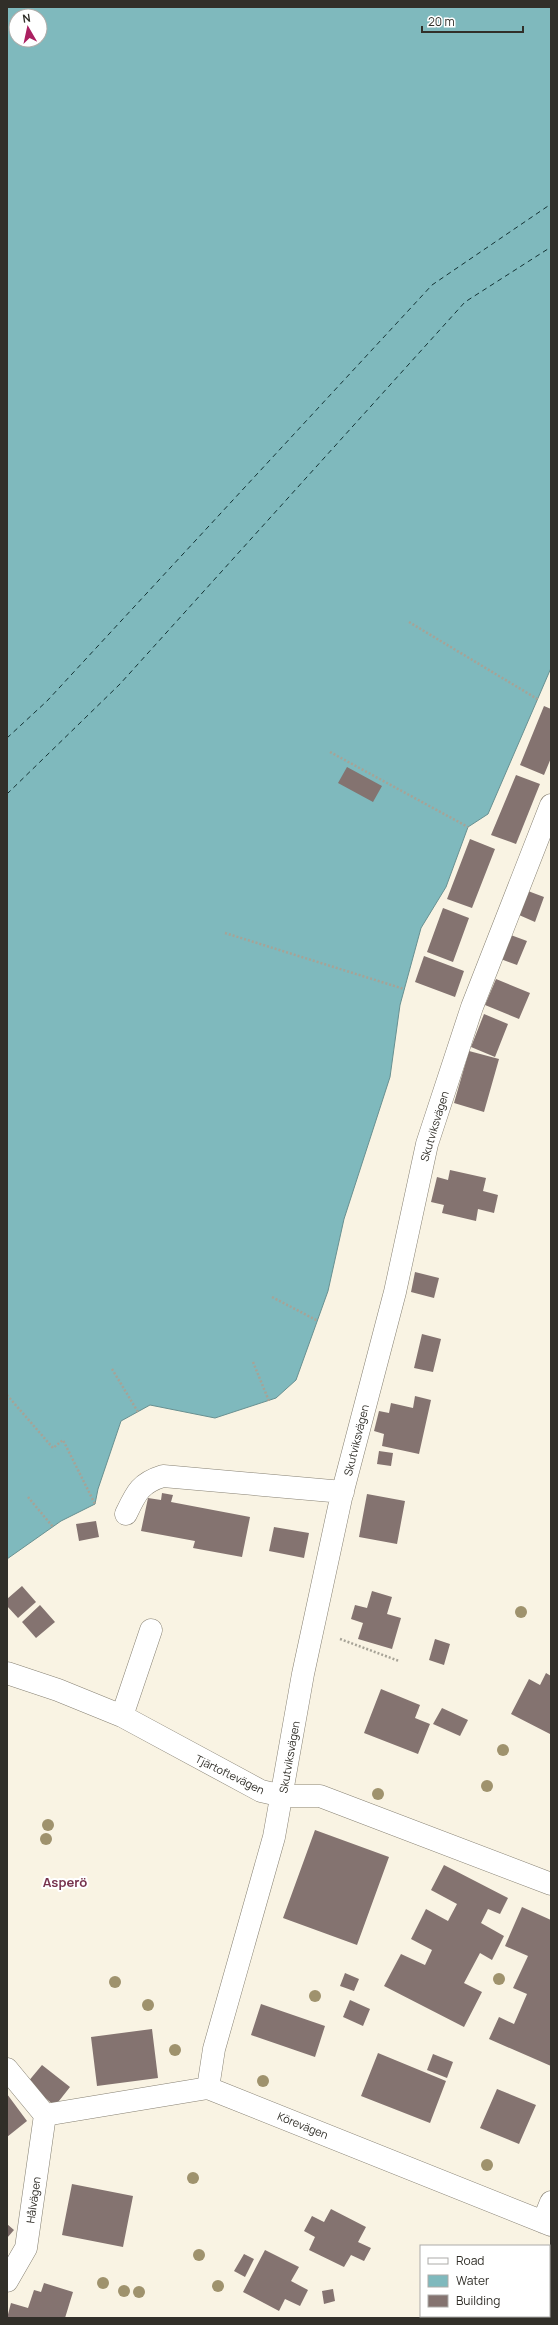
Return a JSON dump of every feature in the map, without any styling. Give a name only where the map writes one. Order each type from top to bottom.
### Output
[{"type":"street","name":"Skutviksvägen","points":[[208,2088],[214,2049],[254,1912],[283,1796],[313,1630],[343,1492],[395,1292],[427,1144],[472,1007],[551,805]]},
{"type":"street","points":[[126,1514],[136,1492],[149,1481],[163,1476],[343,1492]]},
{"type":"street","points":[[122,1716],[151,1630]]},
{"type":"street","name":"Tjärtoftevägen","points":[[7,1673],[58,1690],[122,1716],[261,1791],[283,1796],[320,1796],[551,1884]]},
{"type":"street","points":[[7,2069],[45,2115],[208,2088]]},
{"type":"street","name":"Körevägen","points":[[208,2088],[548,2216]]},
{"type":"street","name":"Hålvägen","points":[[7,2281],[26,2248],[45,2115]]},
{"type":"path","points":[[409,622],[539,700]]},
{"type":"path","points":[[330,752],[468,827]]},
{"type":"path","points":[[225,933],[404,990]]},
{"type":"path","points":[[272,1297],[318,1321]]},
{"type":"path","points":[[253,1362],[269,1401]]},
{"type":"path","points":[[112,1369],[138,1412]]},
{"type":"path","points":[[7,1395],[53,1448],[63,1440],[95,1504]]},
{"type":"path","points":[[28,1497],[53,1527]]},
{"type":"path","points":[[313,1630],[399,1661]]},
{"type":"water","points":[[7,7],[551,7],[551,668],[488,814],[468,827],[446,887],[421,928],[400,1005],[390,1077],[344,1219],[328,1291],[296,1380],[276,1398],[215,1418],[150,1405],[121,1421],[98,1489],[95,1504],[61,1521],[7,1559]]},
{"type":"building","points":[[544,706],[551,709],[551,758],[544,775],[520,765]]},
{"type":"building","points":[[347,767],[382,786],[373,802],[338,783]]},
{"type":"building","points":[[516,775],[540,784],[516,844],[491,835]]},
{"type":"building","points":[[470,839],[495,849],[472,908],[447,899]]},
{"type":"building","points":[[528,891],[544,897],[535,922],[519,915]]},
{"type":"building","points":[[443,908],[469,918],[453,962],[427,952]]},
{"type":"building","points":[[508,934],[527,941],[517,965],[498,958]]},
{"type":"building","points":[[424,956],[464,971],[455,997],[415,982]]},
{"type":"building","points":[[496,979],[530,993],[519,1019],[485,1005]]},
{"type":"building","points":[[484,1014],[508,1024],[495,1057],[471,1047]]},
{"type":"building","points":[[469,1051],[499,1059],[484,1112],[454,1103]]},
{"type":"building","points":[[450,1170],[486,1178],[483,1191],[498,1195],[494,1213],[478,1209],[476,1221],[442,1213],[444,1205],[431,1202],[437,1177],[448,1180]]},
{"type":"building","points":[[415,1272],[439,1278],[434,1298],[411,1292]]},
{"type":"building","points":[[422,1334],[441,1339],[433,1372],[414,1368]]},
{"type":"building","points":[[415,1396],[431,1400],[419,1454],[382,1446],[384,1434],[374,1431],[379,1411],[389,1413],[391,1403],[413,1408]]},
{"type":"building","points":[[379,1451],[393,1453],[391,1466],[377,1464]]},
{"type":"building","points":[[162,1493],[173,1495],[171,1502],[250,1517],[242,1557],[193,1548],[195,1541],[141,1531],[148,1498],[161,1500]]},
{"type":"building","points":[[367,1494],[405,1501],[397,1544],[359,1537]]},
{"type":"building","points":[[96,1521],[99,1537],[79,1541],[76,1524]]},
{"type":"building","points":[[274,1527],[309,1533],[304,1558],[269,1551]]},
{"type":"building","points":[[22,1586],[36,1602],[18,1618],[7,1606],[7,1599]]},
{"type":"building","points":[[372,1591],[392,1597],[387,1614],[401,1618],[392,1649],[358,1639],[363,1623],[351,1619],[355,1605],[367,1608]]},
{"type":"building","points":[[40,1605],[55,1622],[36,1638],[22,1622]]},
{"type":"building","points":[[435,1639],[450,1644],[444,1665],[429,1660]]},
{"type":"building","points":[[546,1673],[551,1676],[550,1734],[511,1714],[529,1679],[540,1685]]},
{"type":"building","points":[[381,1689],[420,1705],[415,1718],[430,1724],[418,1754],[364,1733]]},
{"type":"building","points":[[442,1708],[468,1720],[460,1736],[433,1724]]},
{"type":"building","points":[[315,1830],[389,1857],[357,1945],[283,1918]]},
{"type":"building","points":[[444,1865],[508,1898],[500,1914],[488,1909],[481,1923],[504,1936],[492,1960],[480,1953],[464,1983],[482,1992],[464,2027],[384,1986],[401,1954],[425,1965],[432,1950],[411,1939],[426,1909],[448,1921],[457,1904],[431,1890]]},
{"type":"building","points":[[522,1907],[551,1920],[551,2066],[489,2039],[499,2017],[514,2024],[527,1994],[513,1988],[528,1956],[505,1946]]},
{"type":"building","points":[[345,1973],[359,1979],[354,1991],[340,1986]]},
{"type":"building","points":[[350,2000],[370,2009],[363,2026],[343,2017]]},
{"type":"building","points":[[261,2004],[325,2026],[315,2057],[251,2035]]},
{"type":"building","points":[[152,2029],[158,2078],[97,2086],[91,2037]]},
{"type":"building","points":[[378,2053],[446,2081],[430,2123],[361,2096]]},
{"type":"building","points":[[433,2054],[453,2062],[447,2078],[427,2070]]},
{"type":"building","points":[[42,2065],[70,2087],[55,2106],[27,2083]]},
{"type":"building","points":[[497,2089],[536,2105],[519,2144],[480,2128]]},
{"type":"building","points":[[7,2094],[27,2121],[7,2137]]},
{"type":"building","points":[[72,2184],[133,2196],[123,2247],[62,2235]]},
{"type":"building","points":[[331,2209],[366,2227],[358,2242],[371,2248],[364,2261],[351,2255],[344,2267],[309,2250],[315,2237],[304,2231],[312,2216],[324,2222]]},
{"type":"building","points":[[7,2224],[14,2230],[7,2238]]},
{"type":"building","points":[[265,2250],[299,2267],[291,2281],[308,2290],[300,2306],[285,2299],[279,2311],[243,2292]]},
{"type":"building","points":[[244,2254],[254,2259],[245,2277],[234,2271]]},
{"type":"building","points":[[44,2283],[73,2292],[65,2318],[7,2318],[11,2303],[28,2308],[34,2290],[41,2292]]},
{"type":"building","points":[[333,2289],[335,2301],[324,2304],[322,2291]]},
{"type":"ferry route","points":[[7,738],[47,701],[432,285],[551,204]]},
{"type":"ferry route","points":[[7,794],[120,684],[465,302],[551,247]]},
{"type":"district","name":"Asperö","points":[[65,1882]]}]
